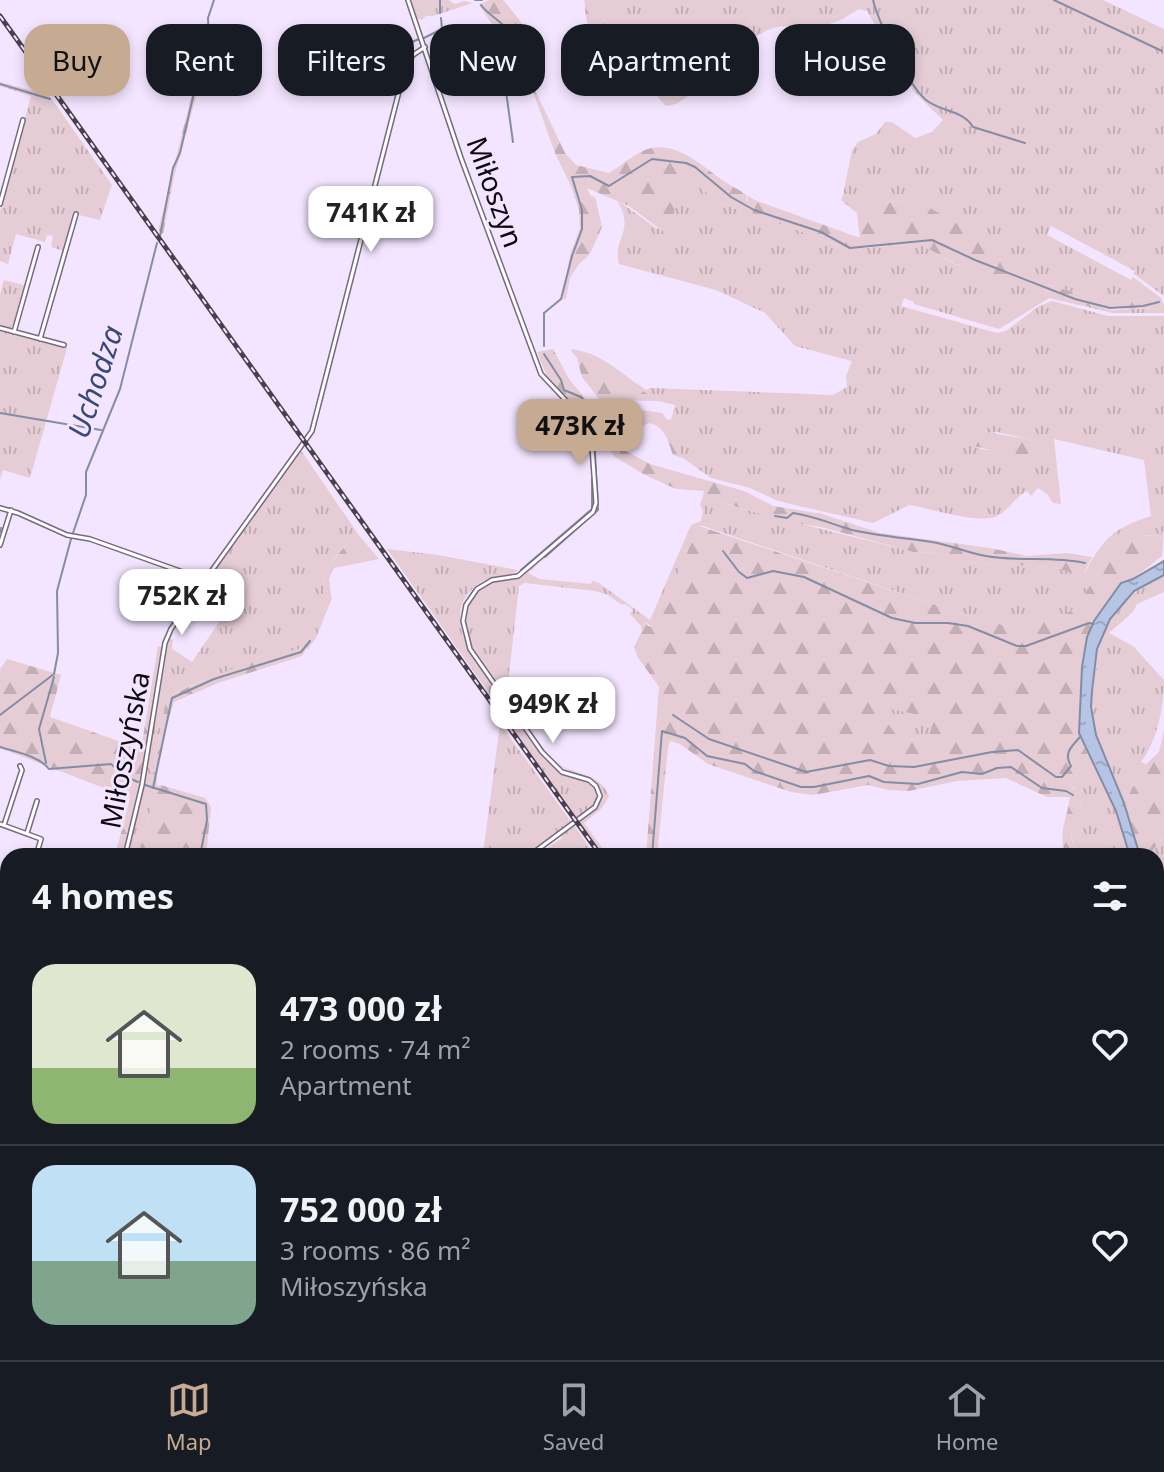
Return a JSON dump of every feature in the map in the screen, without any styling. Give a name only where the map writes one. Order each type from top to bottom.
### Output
[{"type":"street","name":"Miłoszyn","points":[[408,0],[461,158],[532,351],[545,381],[590,428],[596,503],[592,515],[518,576],[486,582],[470,597],[463,621],[467,643],[548,760],[562,772],[592,782],[600,796],[595,807],[540,848]]},
{"type":"street","name":"Miłoszyńska","points":[[127,848],[142,785],[165,643],[171,629],[312,431],[405,68],[413,55],[425,47]]},
{"type":"street","points":[[0,204],[23,120]]},
{"type":"street","points":[[40,339],[76,214]]},
{"type":"street","points":[[14,332],[38,247]]},
{"type":"street","points":[[0,328],[64,345]]},
{"type":"street","points":[[0,508],[67,535],[90,539],[205,580]]},
{"type":"street","points":[[0,545],[11,510]]},
{"type":"street","points":[[20,766],[22,770],[2,824],[41,839],[38,848]]},
{"type":"street","points":[[27,833],[37,801]]},
{"type":"green space","points":[[410,0],[473,3],[426,16],[422,20],[416,18]]},
{"type":"green space","points":[[489,0],[503,0],[522,24],[492,24],[479,5]]},
{"type":"green space","points":[[591,0],[1103,0],[1164,29],[1164,296],[1134,274],[1135,271],[1051,226],[1047,235],[1131,280],[1133,277],[1161,298],[1109,302],[1045,284],[1045,291],[1110,310],[1158,308],[1164,305],[1164,313],[1113,313],[1049,298],[999,329],[914,304],[904,298],[901,306],[997,333],[1006,331],[1039,306],[1052,301],[1108,316],[1164,316],[1164,531],[1112,551],[1075,609],[1050,620],[1006,626],[703,526],[699,526],[654,628],[645,622],[641,626],[630,614],[633,610],[608,595],[525,583],[519,586],[507,692],[538,740],[565,768],[550,759],[469,642],[466,625],[471,599],[482,586],[517,578],[545,554],[547,556],[528,573],[540,579],[599,583],[650,620],[691,525],[701,521],[703,512],[700,504],[703,497],[913,552],[940,553],[964,562],[1054,567],[1071,573],[1085,573],[1110,536],[1127,525],[1151,516],[1144,460],[1054,439],[1061,504],[1053,503],[1038,488],[1031,496],[1027,491],[997,516],[989,518],[967,517],[909,505],[873,523],[778,501],[750,488],[711,478],[683,458],[667,419],[671,420],[675,405],[658,401],[658,398],[604,365],[572,352],[571,349],[582,351],[601,359],[646,390],[833,395],[847,387],[846,376],[852,361],[795,346],[765,313],[716,290],[619,264],[624,219],[616,199],[656,228],[671,232],[675,207],[668,185],[674,176],[687,176],[705,192],[741,211],[748,200],[746,195],[757,201],[753,215],[838,247],[843,244],[865,248],[927,241],[925,247],[961,267],[919,202],[868,201],[843,195],[852,150],[858,142],[876,134],[885,122],[892,122],[915,138],[932,132],[943,120],[915,93],[915,24],[875,24],[867,11],[859,9],[829,24],[775,24],[759,35],[759,24],[604,24],[597,1]],"holes":[[[997,432],[1029,439],[1034,444],[1034,450],[1027,455],[980,449],[970,435]]]},
{"type":"green space","points":[[591,0],[597,1],[604,24],[588,24],[585,4]]},
{"type":"green space","points":[[0,82],[24,88],[24,94],[0,86]]},
{"type":"green space","points":[[31,96],[50,96],[112,185],[100,220],[75,214],[64,251],[51,247],[53,236],[47,235],[45,242],[16,234],[8,264],[0,261],[0,212]]},
{"type":"green space","points":[[191,96],[196,96],[174,177],[163,234],[159,227]]},
{"type":"green space","points":[[535,96],[538,96],[565,153],[576,165],[609,173],[646,150],[672,149],[746,195],[747,208],[741,211],[719,201],[687,176],[674,176],[668,185],[675,207],[671,233],[668,235],[629,206],[587,188],[595,197],[602,227],[590,254],[570,278],[566,298],[562,300],[570,255],[580,228],[579,210],[571,186],[555,153]]},
{"type":"green space","points":[[657,96],[688,96],[679,102],[666,106]]},
{"type":"green space","points":[[843,195],[868,201],[919,202],[1006,251],[1011,266],[1005,281],[979,276],[925,247],[926,241],[854,248],[843,244],[839,247],[753,215],[752,211],[757,201],[860,238],[857,213],[841,200]]},
{"type":"green space","points":[[4,280],[24,285],[13,325],[8,329],[0,327],[0,294]]},
{"type":"green space","points":[[1045,284],[1109,302],[1161,298],[1164,305],[1130,309],[1081,305],[1053,296],[1043,288]]},
{"type":"green space","points":[[0,330],[67,348],[30,478],[3,470],[0,479]]},
{"type":"green space","points":[[553,349],[569,379],[595,410],[620,448],[650,464],[744,491],[773,506],[822,514],[880,533],[1027,556],[1067,553],[1092,557],[1084,573],[1071,573],[1054,567],[964,562],[940,553],[913,552],[821,527],[788,522],[703,497],[704,491],[676,489],[615,457],[587,419],[548,379],[537,352]]},
{"type":"green space","points":[[572,352],[604,365],[658,398],[658,401],[600,400],[582,377],[577,358]]},
{"type":"green space","points":[[614,406],[662,413],[671,425],[683,458],[673,455],[665,434],[654,425],[648,423],[632,434],[625,433],[608,409]]},
{"type":"green space","points":[[985,432],[1029,439],[1034,444],[1034,450],[1027,455],[1008,455],[971,445],[969,435]]},
{"type":"green space","points":[[300,449],[358,534],[327,569],[326,595],[332,598],[316,638],[307,650],[307,647],[302,648],[195,683],[166,700],[153,771],[157,774],[157,786],[140,848],[128,848],[149,757],[169,638],[173,640],[172,649],[192,662],[230,606],[203,587]]},
{"type":"green space","points":[[699,526],[1006,626],[1050,620],[1075,609],[1112,551],[1136,536],[1157,535],[1164,531],[1162,556],[1133,579],[1121,583],[1094,621],[1082,667],[1079,733],[1088,755],[1071,785],[1083,798],[1073,827],[1074,848],[1063,848],[1062,840],[1070,797],[1047,797],[1006,778],[957,781],[909,791],[868,785],[813,795],[791,792],[708,764],[680,744],[670,741],[658,848],[647,848],[659,687],[634,647],[642,631],[641,626],[645,622],[654,627]],"holes":[[[890,709],[934,718],[928,739],[900,740],[886,721]]]},
{"type":"green space","points":[[358,534],[379,559],[334,568],[329,579],[331,595],[326,596],[327,569]]},
{"type":"green space","points":[[387,549],[518,570],[477,585],[465,597],[460,611],[465,641],[499,695],[498,706]]},
{"type":"green space","points":[[1164,575],[1164,592],[1137,604],[1133,612],[1109,633],[1133,646],[1164,680],[1158,723],[1141,762],[1146,764],[1124,803],[1102,754],[1093,723],[1091,702],[1097,650],[1105,625],[1112,615],[1131,596]]},
{"type":"green space","points":[[158,646],[162,647],[142,771],[124,848],[117,848],[130,798],[0,748],[0,669],[7,659],[61,675],[50,717],[141,749]]},
{"type":"green space","points":[[307,647],[302,656],[218,683],[174,702],[157,774],[153,771],[166,700],[213,676]]},
{"type":"green space","points":[[503,700],[546,761],[559,771],[595,788],[597,800],[589,810],[576,818],[502,714]]},
{"type":"green space","points":[[889,708],[934,718],[928,739],[900,740],[886,721]]},
{"type":"green space","points":[[500,724],[572,823],[534,848],[484,848]]},
{"type":"green space","points":[[1164,731],[1164,838],[1155,848],[1138,848],[1124,803],[1146,764],[1159,752]]},
{"type":"green space","points":[[1088,755],[1112,804],[1127,848],[1075,848],[1072,830],[1082,804],[1071,785]]},
{"type":"green space","points":[[566,768],[595,779],[606,789],[609,797],[600,810],[584,823],[602,848],[597,848],[579,822],[600,803],[597,786]]},
{"type":"green space","points":[[157,786],[205,798],[211,807],[207,848],[140,848]]},
{"type":"green space","points":[[574,825],[590,848],[548,848],[562,838],[561,835]]},
{"type":"green space","points":[[1164,838],[1164,848],[1155,848]]},
{"type":"water","points":[[1164,561],[1164,575],[1134,591],[1110,619],[1097,649],[1091,707],[1096,735],[1124,803],[1138,848],[1128,848],[1116,811],[1079,733],[1082,667],[1087,637],[1094,621],[1121,583]]},
{"type":"waterway","name":"Uchodza","points":[[160,236],[173,168],[209,48],[208,18],[214,0]]},
{"type":"waterway","points":[[440,0],[440,13]]},
{"type":"waterway","points":[[475,0],[482,0]]},
{"type":"waterway","points":[[873,0],[895,53],[926,100],[964,117],[973,127],[1025,143]]},
{"type":"waterway","points":[[1054,0],[1162,51]]},
{"type":"waterway","points":[[481,5],[509,32],[504,43],[509,56],[504,77],[513,142]]},
{"type":"waterway","points":[[424,38],[442,29],[441,18]]},
{"type":"waterway","points":[[414,41],[419,39]]},
{"type":"waterway","points":[[0,84],[50,99]]},
{"type":"waterway","points":[[544,346],[544,313],[561,299],[582,229],[582,210],[572,177],[590,176],[609,186],[652,159],[695,167],[731,197],[754,210],[821,232],[850,248],[932,240],[1075,299],[1110,308],[1159,302]]},
{"type":"waterway","name":"Uchodza","points":[[73,533],[86,495],[86,472],[120,389],[157,243]]},
{"type":"waterway","points":[[544,354],[564,390],[581,397],[590,407]]},
{"type":"waterway","points":[[0,413],[101,430]]},
{"type":"waterway","points":[[545,557],[598,510],[594,435]]},
{"type":"waterway","points":[[521,570],[592,509],[592,479]]},
{"type":"waterway","points":[[775,516],[787,518],[793,513],[801,514],[852,530],[932,542],[986,556],[1085,563]]},
{"type":"waterway","points":[[0,532],[1,528]]},
{"type":"waterway","name":"Uchodza","points":[[0,715],[54,674],[58,653],[57,591],[71,539]]},
{"type":"waterway","points":[[723,551],[747,578],[773,571],[804,577],[892,618],[915,623],[968,626],[1017,646],[1026,646],[1089,623],[1094,624]]},
{"type":"waterway","points":[[153,788],[172,698],[214,679],[301,652],[310,641]]},
{"type":"waterway","points":[[46,763],[39,729],[54,677]]},
{"type":"waterway","points":[[673,715],[709,739],[806,772],[870,760],[889,766],[914,767],[1018,750],[1056,777],[1062,777],[1071,766],[1068,757],[1070,750],[1080,737]]},
{"type":"waterway","points":[[653,848],[662,731],[685,738],[707,756],[745,764],[754,771],[801,787],[869,776],[884,782],[918,784],[962,772],[982,774],[1011,767],[1042,788],[1073,795]]},
{"type":"waterway","points":[[0,747],[33,758],[49,769],[111,764],[124,776],[138,782]]},
{"type":"waterway","points":[[145,785],[206,804],[207,820],[202,848]]},
{"type":"railway","points":[[0,16],[595,848]]}]
